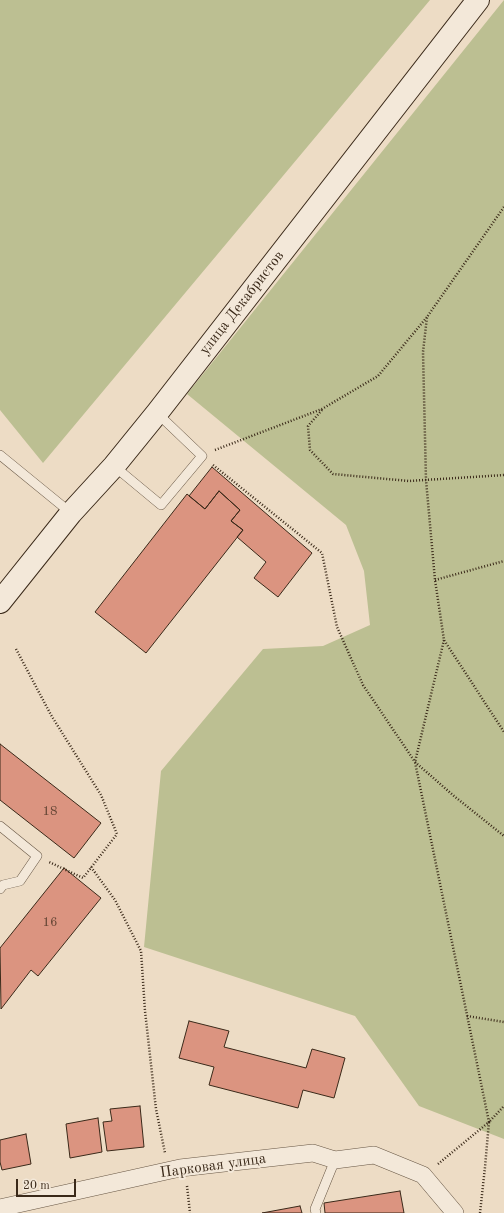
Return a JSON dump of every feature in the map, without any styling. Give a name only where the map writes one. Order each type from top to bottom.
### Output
[{"type":"street","name":"улица Декабристов","points":[[0,602],[71,513],[114,466],[157,413],[478,0]]},
{"type":"street","name":"Парковая улица","points":[[0,1208],[176,1169],[313,1153],[335,1160],[374,1155],[423,1175]]},
{"type":"street","points":[[423,1175],[455,1213]]},
{"type":"lane","points":[[114,466],[161,505],[202,456],[157,413]]},
{"type":"lane","points":[[0,455],[71,513]]},
{"type":"lane","points":[[0,826],[37,856],[20,881],[3,885],[0,889]]},
{"type":"lane","points":[[316,1213],[315,1209],[335,1160]]},
{"type":"path","points":[[504,207],[427,317],[378,376],[322,409],[220,447],[202,456],[322,553],[337,627],[363,685],[415,762],[454,796],[504,836]]},
{"type":"path","points":[[427,317],[423,352],[426,480],[435,580],[444,640],[415,762],[489,1122],[480,1213]]},
{"type":"path","points":[[322,409],[308,426],[310,450],[333,474],[409,481],[504,475]]},
{"type":"path","points":[[435,580],[504,560]]},
{"type":"path","points":[[444,640],[504,732]]},
{"type":"path","points":[[16,649],[51,715],[101,795],[117,834],[83,878],[37,856]]},
{"type":"path","points":[[91,867],[115,900],[141,951],[144,1011],[156,1109],[190,1213]]},
{"type":"path","points":[[467,1016],[504,1022]]},
{"type":"path","points":[[423,1175],[489,1122],[504,1106]]},
{"type":"green space","points":[[0,0],[430,0],[43,463],[0,410]]},
{"type":"green space","points":[[504,0],[504,1139],[419,1106],[355,1016],[144,947],[161,771],[263,649],[323,646],[370,625],[364,571],[346,525],[187,394]]},
{"type":"building","points":[[212,467],[312,553],[278,597],[254,578],[266,562],[237,537],[243,530],[231,521],[240,510],[219,491],[205,509],[189,496]]},
{"type":"building","points":[[219,491],[240,510],[231,521],[243,530],[146,653],[95,612],[187,494],[205,509]]},
{"type":"building","points":[[0,744],[101,823],[74,858],[0,800]]},
{"type":"building","points":[[64,868],[101,898],[38,976],[31,970],[1,1009],[0,948]]},
{"type":"building","points":[[189,1021],[229,1031],[224,1047],[306,1068],[312,1049],[345,1058],[334,1098],[303,1090],[298,1108],[209,1085],[214,1067],[179,1058]]},
{"type":"building","points":[[140,1106],[144,1147],[107,1151],[103,1122],[112,1121],[110,1109]]},
{"type":"building","points":[[98,1118],[102,1152],[70,1158],[66,1124]]},
{"type":"building","points":[[26,1134],[31,1164],[2,1170],[0,1162],[0,1140]]},
{"type":"building","points":[[400,1191],[404,1213],[325,1213],[324,1203]]},
{"type":"building","points":[[300,1206],[302,1213],[262,1213]]}]
